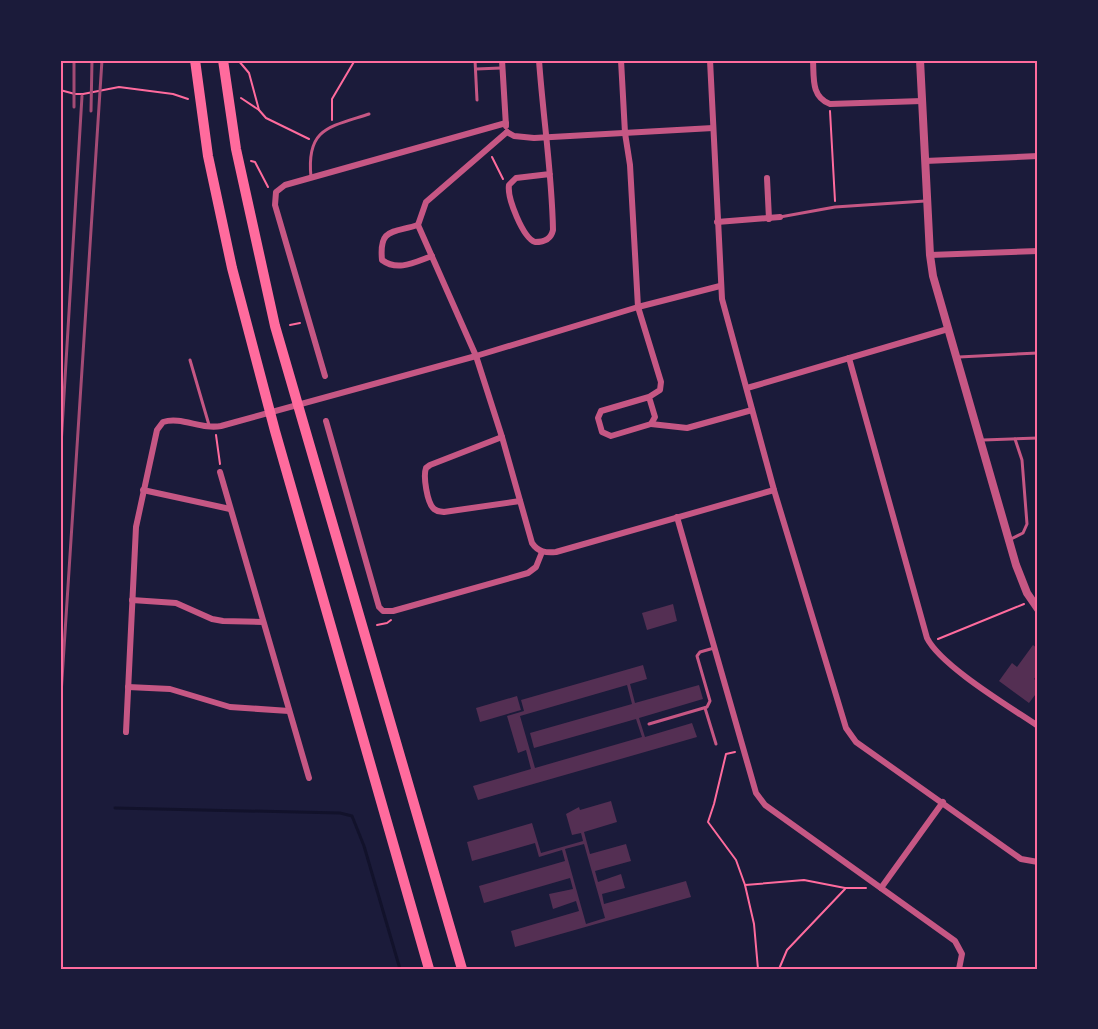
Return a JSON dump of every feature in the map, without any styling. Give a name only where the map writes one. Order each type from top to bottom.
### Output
[{"type":"main road","points":[[195,60],[208,156],[220,220],[270,413],[429,969]]},
{"type":"main road","points":[[223,60],[236,149],[257,253],[275,326],[462,969]]},
{"type":"street","points":[[502,60],[507,132]]},
{"type":"street","points":[[539,60],[550,174],[553,230],[551,237],[542,242],[531,241],[510,197],[509,185],[516,178],[550,174]]},
{"type":"street","points":[[621,60],[638,307],[661,382],[660,390],[649,397],[601,411],[598,418],[602,432],[611,436],[651,424],[687,428],[752,410]]},
{"type":"street","points":[[710,60],[720,286],[725,313],[774,490],[846,728],[856,741],[1021,859],[1038,862]]},
{"type":"street","points":[[813,60],[816,93],[819,98],[830,104],[922,101]]},
{"type":"street","points":[[920,60],[933,276],[1009,541],[1021,579],[1038,609]]},
{"type":"street","points":[[326,376],[274,200],[276,192],[279,188],[311,177],[506,123]]},
{"type":"street","points":[[507,132],[524,138],[713,128]]},
{"type":"street","points":[[507,132],[426,202],[418,225],[476,356],[532,543],[542,552],[556,552],[774,490]]},
{"type":"street","points":[[925,161],[1038,156]]},
{"type":"street","points":[[767,178],[769,219]]},
{"type":"street","points":[[717,222],[780,217]]},
{"type":"street","points":[[418,225],[387,234],[382,238],[382,260],[393,266],[403,266],[432,256]]},
{"type":"street","points":[[930,255],[1038,251]]},
{"type":"street","points":[[126,732],[136,527],[159,425],[167,420],[210,427],[221,426],[476,356],[638,307],[720,286]]},
{"type":"street","points":[[747,388],[948,329]]},
{"type":"street","points":[[849,358],[932,648],[1038,726]]},
{"type":"street","points":[[649,397],[655,417],[651,424]]},
{"type":"street","points":[[326,421],[379,608],[382,611],[393,611],[528,573],[536,567],[542,552]]},
{"type":"street","points":[[502,437],[426,468],[424,480],[431,505],[438,511],[444,512],[520,501]]},
{"type":"street","points":[[220,469],[309,778]]},
{"type":"street","points":[[143,490],[230,509]]},
{"type":"street","points":[[676,517],[756,793],[765,805],[955,941],[962,954],[960,969]]},
{"type":"street","points":[[132,600],[176,603],[212,619],[223,621],[263,622]]},
{"type":"street","points":[[128,687],[170,690],[230,707],[289,711]]},
{"type":"street","points":[[881,888],[943,802]]},
{"type":"lane","points":[[475,60],[477,100]]},
{"type":"lane","points":[[476,69],[502,68]]},
{"type":"lane","points":[[311,177],[310,152],[321,132],[369,114]]},
{"type":"lane","points":[[780,217],[835,207],[927,201]]},
{"type":"lane","points":[[956,357],[1038,353]]},
{"type":"lane","points":[[190,360],[210,427]]},
{"type":"lane","points":[[980,440],[1038,438]]},
{"type":"lane","points":[[1009,541],[1023,533],[1027,524],[1022,460],[1016,439]]},
{"type":"lane","points":[[649,724],[709,705],[710,701],[697,656],[700,652],[714,648]]},
{"type":"lane","points":[[705,708],[716,744]]},
{"type":"path","points":[[238,60],[249,73],[259,110]]},
{"type":"path","points":[[332,127],[332,99],[355,60]]},
{"type":"path","points":[[60,90],[83,94],[119,87],[173,94],[188,99]]},
{"type":"path","points":[[241,98],[259,110],[266,118],[314,141]]},
{"type":"path","points":[[830,104],[835,207]]},
{"type":"path","points":[[488,148],[501,177],[509,185]]},
{"type":"path","points":[[251,161],[255,162],[266,186]]},
{"type":"path","points":[[216,435],[220,469]]},
{"type":"path","points":[[929,642],[1024,604]]},
{"type":"path","points":[[377,625],[390,621],[393,611]]},
{"type":"path","points":[[743,751],[726,754],[708,822],[736,860],[745,885],[754,924],[759,969]]},
{"type":"path","points":[[745,885],[804,880],[845,888],[881,888]]},
{"type":"path","points":[[778,969],[788,950],[845,888]]},
{"type":"building","points":[[673,604],[677,621],[647,630],[642,613]]},
{"type":"building","points":[[1033,645],[1038,649],[1038,674],[1034,679],[1038,682],[1038,691],[1029,703],[999,681],[1012,663],[1017,667]]},
{"type":"building","points":[[643,665],[647,679],[630,684],[635,703],[699,685],[703,699],[639,718],[645,737],[692,723],[697,737],[478,800],[473,786],[531,769],[526,750],[518,753],[507,716],[524,711],[521,700]],"holes":[[[627,685],[632,704],[530,733],[534,748],[636,719],[642,737],[535,768],[520,716]]]},
{"type":"building","points":[[517,696],[521,710],[480,722],[476,708]]},
{"type":"building","points":[[611,801],[617,822],[584,832],[590,854],[626,844],[631,861],[595,871],[598,882],[621,874],[625,888],[602,894],[604,904],[686,881],[691,897],[515,947],[511,931],[579,911],[576,901],[553,909],[549,894],[573,889],[570,878],[484,903],[479,886],[565,861],[562,850],[539,857],[535,843],[472,861],[467,842],[532,823],[541,853],[583,841],[581,833],[572,835],[566,814],[579,807],[580,810]],"holes":[[[584,844],[605,918],[586,924],[565,849]]]},
{"type":"waterway","points":[[115,808],[340,813],[352,816],[364,846],[400,969]]},
{"type":"railway","points":[[74,60],[74,107]]},
{"type":"railway","points":[[91,111],[92,60]]},
{"type":"railway","points":[[60,710],[102,60]]},
{"type":"railway","points":[[60,462],[82,96]]}]
